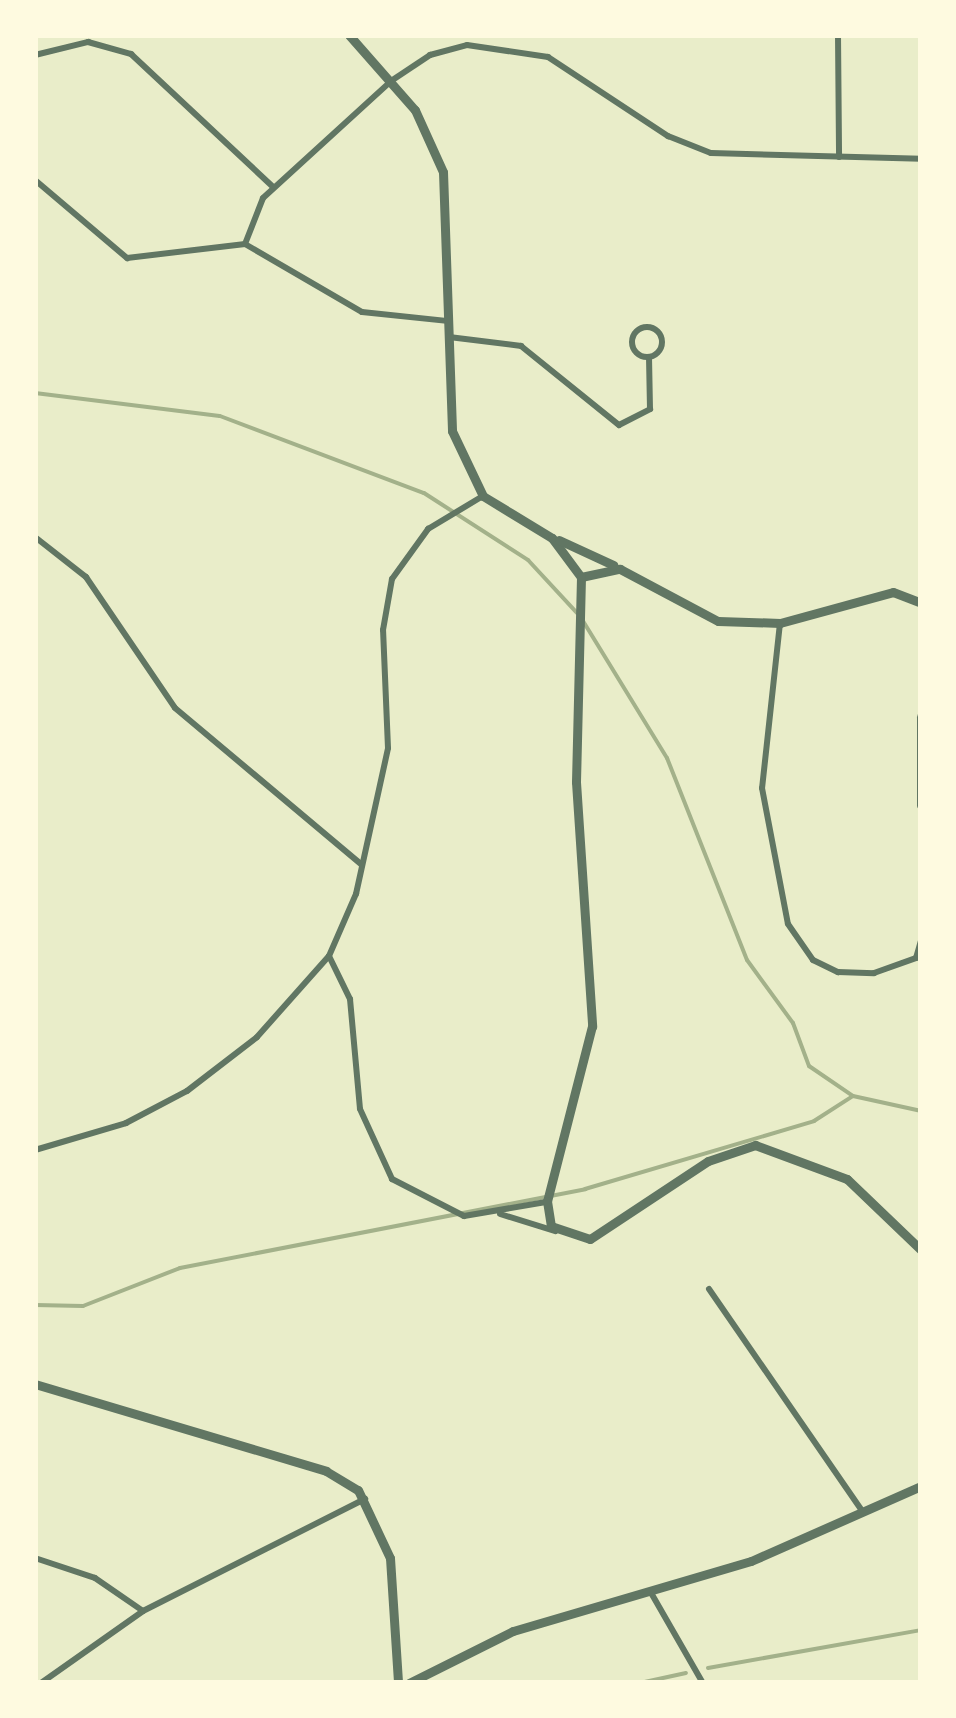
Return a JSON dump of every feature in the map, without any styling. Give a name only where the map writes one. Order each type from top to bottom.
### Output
[{"type":"street","points":[[349,35],[391,81],[444,172],[452,432],[483,496],[552,538],[620,569],[718,622],[780,623],[892,592],[921,604]]},
{"type":"street","points":[[838,35],[838,157]]},
{"type":"street","points":[[35,55],[88,42],[130,54],[274,187]]},
{"type":"street","points":[[245,244],[274,187],[391,81],[443,50],[508,46],[560,62],[695,148],[921,159]]},
{"type":"street","points":[[35,180],[127,258],[245,244],[362,312],[448,321]]},
{"type":"street","points":[[448,337],[521,346],[619,425],[650,409],[649,357],[662,340],[644,328],[633,348],[649,357]]},
{"type":"street","points":[[35,1150],[126,1123],[188,1091],[257,1037],[329,956],[363,866],[388,748],[383,630],[392,578],[428,529],[483,496]]},
{"type":"street","points":[[35,537],[86,578],[175,708],[363,866]]},
{"type":"street","points":[[552,538],[580,577],[576,745],[592,1026],[548,1201],[557,1232]]},
{"type":"street","points":[[580,577],[620,569]]},
{"type":"street","points":[[780,623],[762,788],[788,924],[812,960],[838,972],[874,973],[918,960],[921,940]]},
{"type":"street","points":[[921,717],[921,806]]},
{"type":"street","points":[[329,956],[350,998],[360,1109],[379,1159],[425,1202],[464,1216],[498,1214],[548,1201]]},
{"type":"street","points":[[498,1214],[580,1241],[600,1236],[708,1161],[755,1146],[847,1179],[921,1250]]},
{"type":"street","points":[[710,1289],[863,1512]]},
{"type":"street","points":[[35,1384],[326,1471],[366,1498],[396,1590],[398,1683]]},
{"type":"street","points":[[409,1683],[512,1631],[780,1551],[921,1486]]},
{"type":"street","points":[[40,1683],[142,1611],[366,1498]]},
{"type":"street","points":[[35,1558],[95,1578],[142,1611]]},
{"type":"street","points":[[650,1591],[703,1683]]},
{"type":"waterway","points":[[35,393],[220,416],[424,493],[528,560],[577,613]]},
{"type":"waterway","points":[[583,621],[667,758],[747,960],[793,1023],[809,1066],[853,1096],[921,1111]]},
{"type":"waterway","points":[[35,1305],[83,1306],[180,1268],[585,1189],[814,1121],[853,1096]]},
{"type":"waterway","points":[[708,1668],[921,1630]]},
{"type":"waterway","points":[[640,1683],[686,1673]]}]
